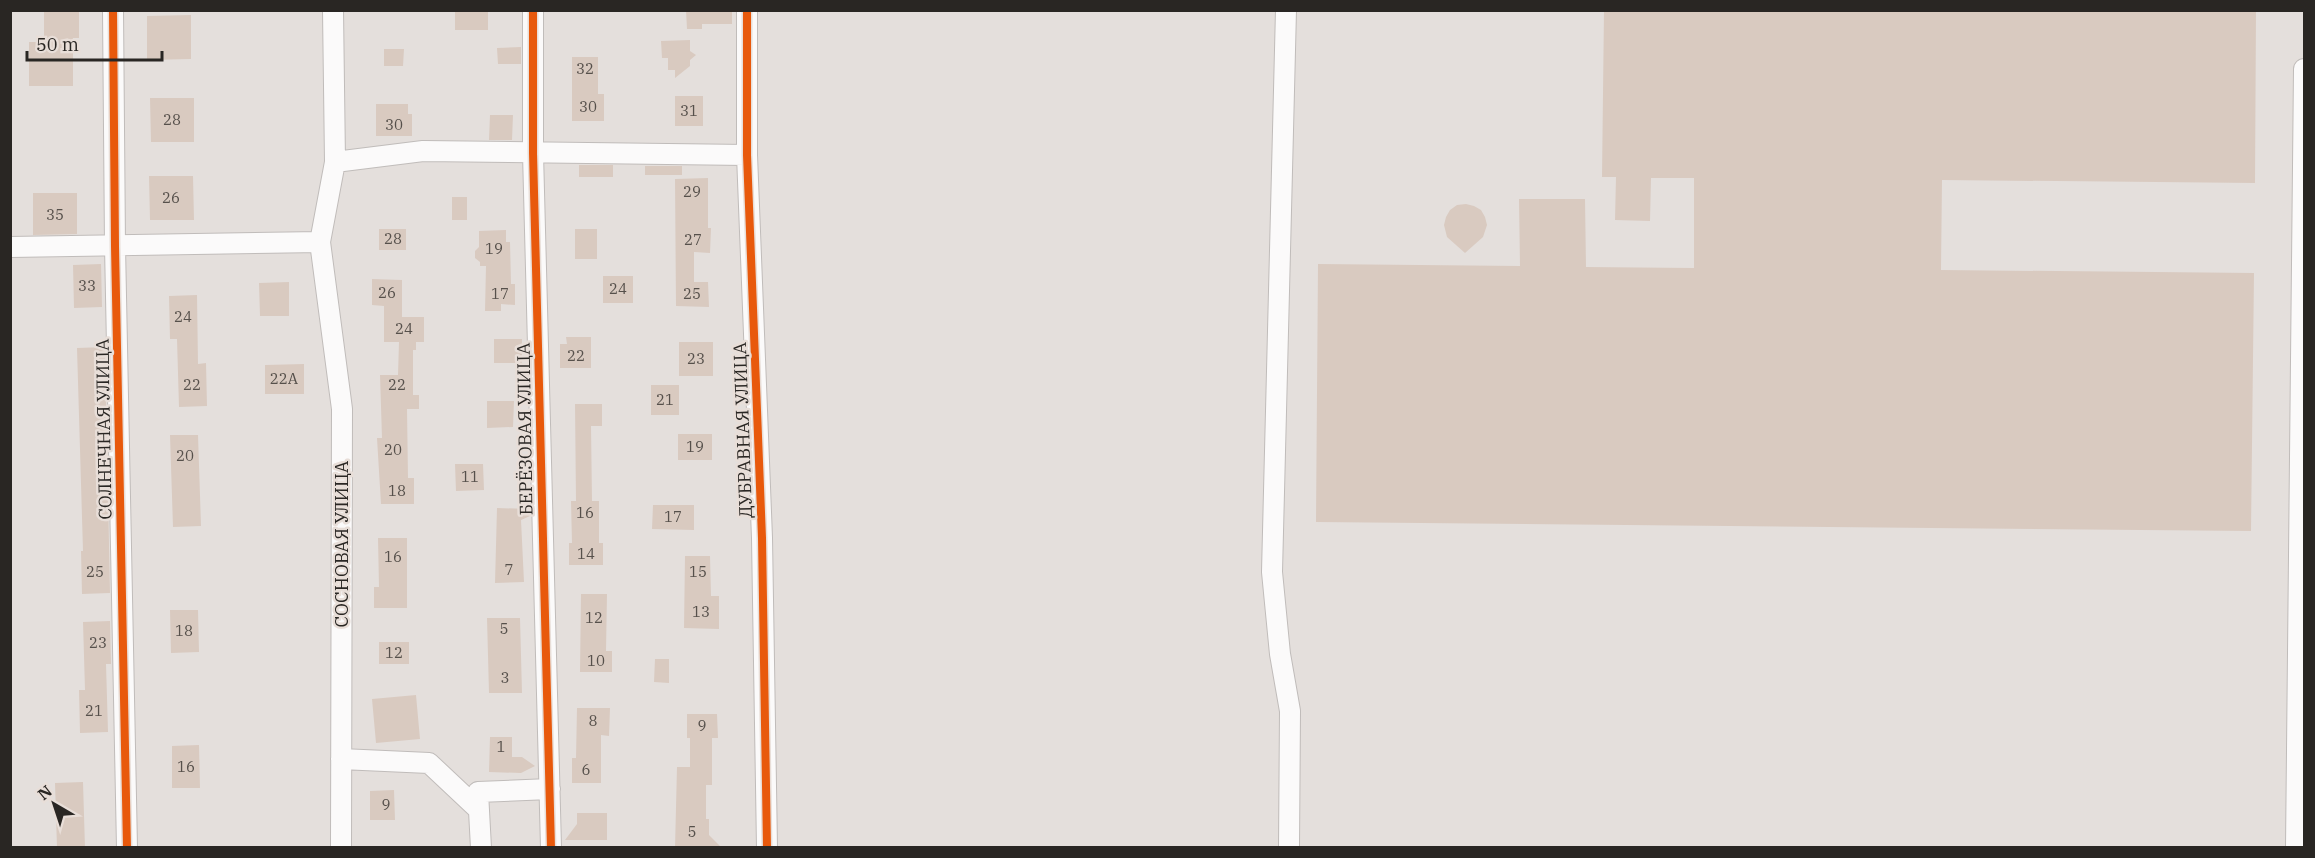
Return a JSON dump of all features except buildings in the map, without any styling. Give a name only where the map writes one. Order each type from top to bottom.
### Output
[{"type":"street","name":"СОЛНЕЧНАЯ УЛИЦА","points":[[112,10],[127,848]]},
{"type":"street","points":[[333,10],[335,162],[423,151],[747,155]]},
{"type":"street","name":"БЕРЁЗОВАЯ УЛИЦА","points":[[533,10],[533,153],[551,848]]},
{"type":"street","name":"ДУБРАВНАЯ УЛИЦА","points":[[747,10],[747,155],[762,538],[767,848]]},
{"type":"street","points":[[1286,10],[1272,572],[1280,654],[1290,711],[1289,848]]},
{"type":"street","points":[[2296,848],[2302,521],[2304,69]]},
{"type":"street","name":"СОСНОВАЯ УЛИЦА","points":[[335,162],[320,242],[342,409],[341,848]]},
{"type":"street","points":[[10,247],[320,242]]},
{"type":"street","points":[[341,759],[429,763],[478,801],[550,789]]},
{"type":"street","points":[[478,801],[481,848]]},
{"type":"cycle path","points":[[113,10],[115,246],[127,848]]},
{"type":"cycle path","points":[[533,10],[533,153],[551,848]]},
{"type":"cycle path","points":[[747,10],[747,155],[762,538],[767,848]]}]
